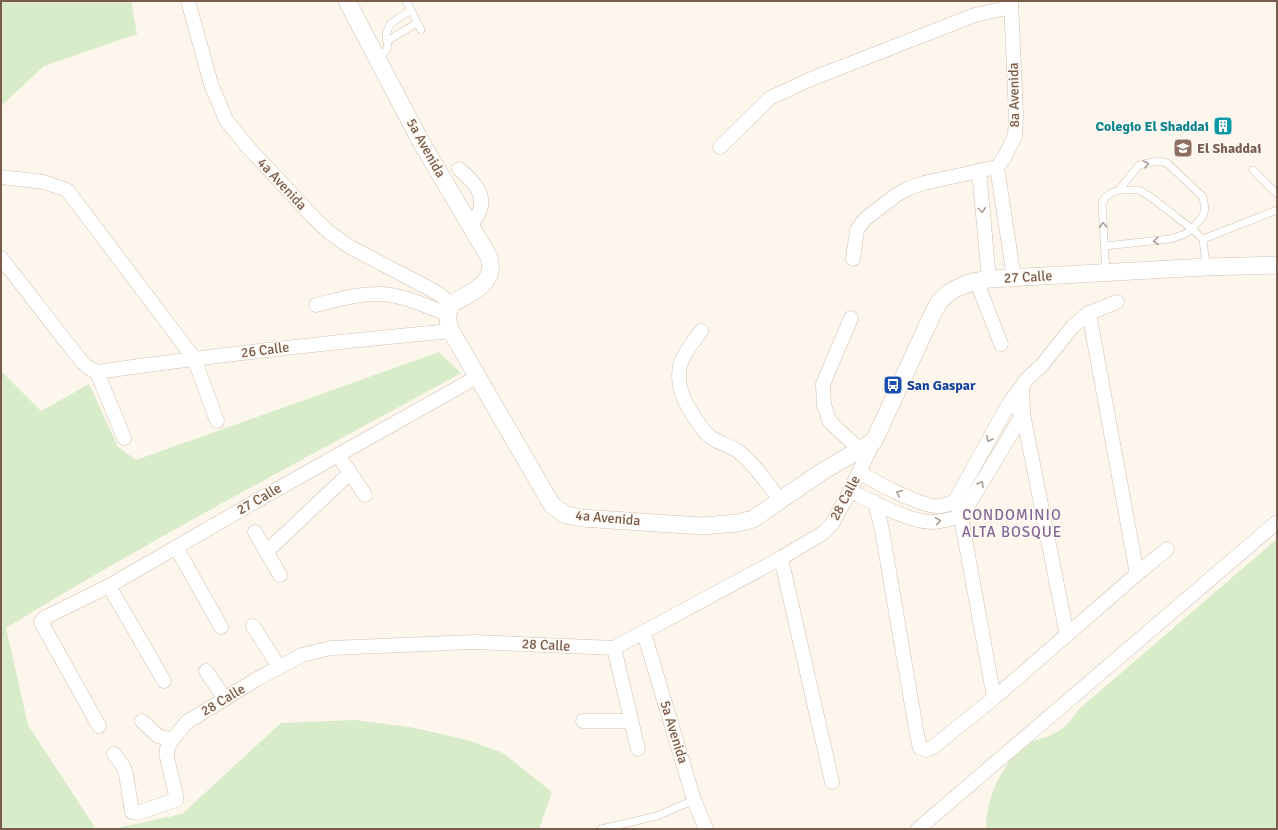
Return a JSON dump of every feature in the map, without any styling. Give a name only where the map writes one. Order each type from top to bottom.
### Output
[{"type":"street","name":"4a Avenida","points":[[188,1],[211,84],[226,120],[247,146],[330,233],[350,247],[436,292],[450,309],[448,321],[451,330],[477,377],[552,505],[566,515],[581,518],[677,523],[702,526],[738,523],[753,519],[820,473],[874,441]]},
{"type":"street","name":"5a Avenida","points":[[347,1],[421,142],[488,254],[491,268],[486,281],[450,309]]},
{"type":"street","points":[[720,147],[770,98],[811,79],[975,15],[1011,4]]},
{"type":"street","name":"8a Avenida","points":[[997,167],[1004,158],[1015,136],[1016,115],[1011,4]]},
{"type":"street","points":[[853,259],[857,230],[865,219],[895,196],[909,188],[924,183],[997,167],[1014,278]]},
{"type":"street","points":[[459,169],[473,180],[482,199],[479,213],[470,225]]},
{"type":"street","points":[[979,171],[983,280],[1001,344]]},
{"type":"street","points":[[1,177],[44,182],[67,190],[194,358],[217,422]]},
{"type":"street","points":[[1,258],[82,362],[97,372],[124,438]]},
{"type":"street","name":"27 Calle","points":[[874,441],[934,311],[941,300],[963,285],[983,280],[1014,278],[1206,267],[1277,265]]},
{"type":"street","points":[[316,305],[342,298],[378,293],[450,309]]},
{"type":"street","points":[[859,472],[889,489],[930,506],[940,506],[955,501],[1008,405],[1027,379],[1042,365],[1072,326],[1089,313],[1117,302]]},
{"type":"street","points":[[1089,313],[1137,574]]},
{"type":"street","points":[[852,318],[823,384],[824,404],[830,422],[859,449]]},
{"type":"street","name":"26 Calle","points":[[97,372],[194,358],[312,344],[451,330]]},
{"type":"street","points":[[701,331],[689,348],[680,367],[680,386],[688,407],[698,423],[712,438],[729,445],[740,453],[760,474],[781,501]]},
{"type":"street","name":"27 Calle","points":[[99,726],[41,622],[44,618],[109,586],[477,377]]},
{"type":"street","points":[[1022,387],[1023,414],[1067,635]]},
{"type":"street","points":[[1008,405],[1023,414]]},
{"type":"street","points":[[850,491],[908,517],[933,522],[961,517],[1023,414]]},
{"type":"street","name":"28 Calle","points":[[170,745],[187,722],[225,699],[302,655],[332,648],[474,642],[614,648],[781,558],[823,533],[832,524],[874,441]]},
{"type":"street","points":[[338,455],[365,495]]},
{"type":"street","points":[[266,552],[350,473]]},
{"type":"street","points":[[955,501],[961,517],[994,698]]},
{"type":"street","points":[[875,502],[882,530],[920,748],[926,750],[933,748],[994,698],[1137,574],[1167,550]]},
{"type":"street","points":[[918,829],[1277,522]]},
{"type":"street","points":[[255,532],[280,575]]},
{"type":"street","points":[[176,547],[221,627]]},
{"type":"street","points":[[781,558],[832,782]]},
{"type":"street","points":[[109,586],[164,681]]},
{"type":"street","points":[[253,626],[279,667]]},
{"type":"street","name":"5a Avenida","points":[[644,633],[694,800],[706,829]]},
{"type":"street","points":[[614,648],[630,722],[638,749]]},
{"type":"street","points":[[206,671],[225,699]]},
{"type":"street","points":[[583,721],[630,722]]},
{"type":"street","points":[[114,754],[123,766],[126,774],[132,812],[137,813],[176,800],[167,757],[170,745],[142,722]]},
{"type":"lane","points":[[406,1],[421,30]]},
{"type":"lane","points":[[376,56],[386,51],[388,47],[386,35],[390,24],[411,10]]},
{"type":"lane","points":[[388,41],[417,23]]},
{"type":"lane","points":[[1104,246],[1170,239],[1185,234],[1192,229],[1203,216],[1205,209],[1203,197],[1167,163],[1158,161],[1139,165],[1119,190]]},
{"type":"lane","points":[[1253,170],[1277,194]]},
{"type":"lane","points":[[1106,273],[1102,203],[1111,193],[1119,190],[1139,190],[1152,198],[1192,229],[1203,239],[1206,267]]},
{"type":"lane","points":[[1203,239],[1277,210]]},
{"type":"lane","points":[[601,829],[657,816],[694,800]]},
{"type":"green space","points":[[1,1],[131,1],[137,34],[44,66],[1,106]]},
{"type":"green space","points":[[439,352],[461,373],[175,529],[6,628],[28,725],[96,829],[1,829],[1,371],[41,411],[89,384],[118,447],[136,460]]},
{"type":"green space","points":[[1277,539],[1277,829],[986,829],[986,818],[992,794],[997,782],[1003,770],[1019,750],[1028,743],[1049,736],[1064,728],[1078,710]]},
{"type":"green space","points":[[355,720],[415,728],[467,740],[503,753],[552,792],[539,829],[113,829],[182,814],[281,723]]},
{"type":"place","name":"Colegio El Shaddai","points":[[1223,126]]},
{"type":"place","name":"El Shaddai","points":[[1183,148]]},
{"type":"place","name":"San Gaspar","points":[[893,385]]},
{"type":"district","name":"CONDOMINIO ALTA BOSQUE","points":[[1012,524]]}]
